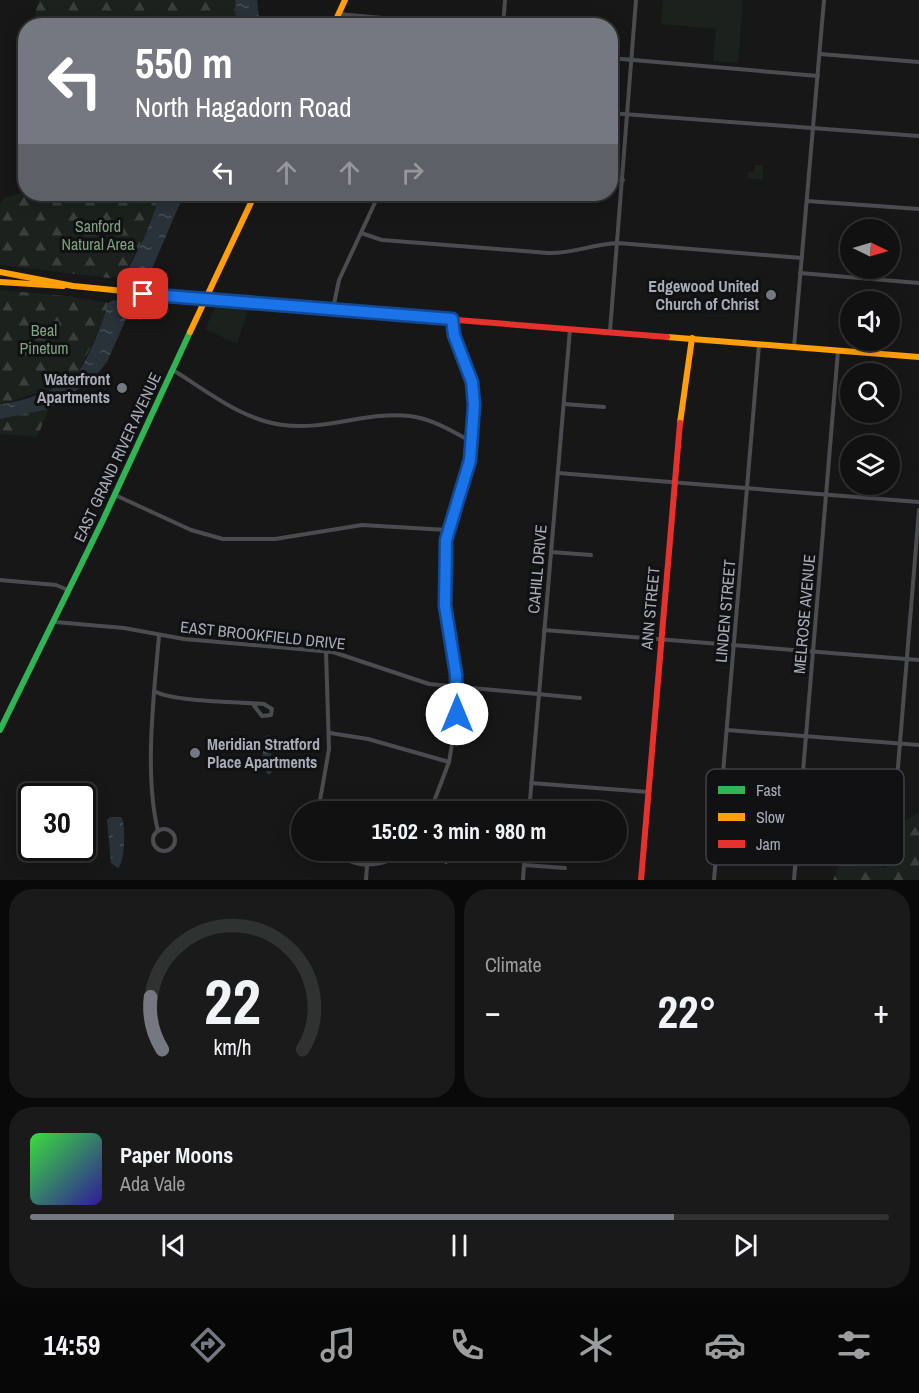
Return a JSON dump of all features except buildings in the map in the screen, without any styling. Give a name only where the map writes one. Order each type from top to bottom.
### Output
[{"type":"street","points":[[337,18],[345,0]]},
{"type":"street","points":[[504,18],[505,0]]},
{"type":"street","points":[[610,332],[636,0]]},
{"type":"street","points":[[794,347],[824,0]]},
{"type":"street","points":[[339,14],[382,18]]},
{"type":"street","points":[[820,54],[919,62]]},
{"type":"street","points":[[618,59],[818,76]]},
{"type":"street","points":[[618,113],[919,136]]},
{"type":"street","points":[[618,180],[623,180]]},
{"type":"street","name":"EAST GRAND RIVER AVENUE","points":[[0,730],[114,495],[252,201]]},
{"type":"street","points":[[333,309],[339,280],[376,201]]},
{"type":"street","points":[[807,201],[919,210]]},
{"type":"street","points":[[361,233],[382,240],[548,253],[618,243],[802,258]]},
{"type":"street","points":[[0,272],[73,286]]},
{"type":"street","points":[[800,273],[919,283]]},
{"type":"street","points":[[0,282],[73,286],[206,300],[919,357]]},
{"type":"street","points":[[434,801],[449,762],[457,714],[457,687],[445,606],[447,530],[467,469],[472,442],[474,405],[472,382],[454,335],[452,319]]},
{"type":"street","name":"CAHILL DRIVE","points":[[530,801],[570,328]]},
{"type":"street","name":"ANN STREET","points":[[641,880],[674,483],[692,338]]},
{"type":"street","name":"LINDEN STREET","points":[[724,769],[759,344]]},
{"type":"street","name":"MELROSE AVENUE","points":[[803,769],[838,350]]},
{"type":"street","points":[[173,370],[235,408],[271,423],[313,426],[409,416],[439,424],[472,442]]},
{"type":"street","points":[[564,404],[604,407]]},
{"type":"street","points":[[558,473],[919,502]]},
{"type":"street","points":[[114,495],[177,524],[223,539],[275,539],[362,525],[447,530]]},
{"type":"street","points":[[898,769],[919,510]]},
{"type":"street","points":[[551,552],[591,555]]},
{"type":"street","points":[[0,580],[56,585],[68,591]]},
{"type":"street","name":"EAST BROOKFIELD DRIVE","points":[[54,621],[124,628],[159,636],[326,651],[356,658],[421,682],[580,698]]},
{"type":"street","points":[[544,630],[919,660]]},
{"type":"street","points":[[158,831],[164,829],[173,834],[173,844],[168,849],[162,850],[154,843],[154,837],[158,831],[153,800],[154,692],[159,636]]},
{"type":"street","points":[[320,801],[328,761],[330,734],[325,676],[326,651]]},
{"type":"street","points":[[154,692],[171,697],[252,703],[269,706],[271,715],[262,716],[252,703]]},
{"type":"street","points":[[727,730],[919,745]]},
{"type":"street","points":[[330,734],[368,739],[449,762]]},
{"type":"street","points":[[531,783],[648,792]]},
{"type":"street","points":[[351,861],[367,866],[387,861]]},
{"type":"street","points":[[523,880],[524,861]]},
{"type":"street","points":[[524,865],[565,868]]},
{"type":"street","name":"LINDEN STREET","points":[[714,880],[715,865]]},
{"type":"street","name":"MELROSE AVENUE","points":[[794,880],[795,865]]},
{"type":"street","points":[[366,880],[367,866]]},
{"type":"green space","points":[[38,0],[235,0],[236,18],[35,18]]},
{"type":"green space","points":[[663,0],[743,0],[738,63],[713,61],[716,29],[661,24]]},
{"type":"green space","points":[[755,165],[763,165],[763,180],[747,178],[748,172],[754,172]]},
{"type":"green space","name":"Sanford Natural Area","points":[[18,194],[18,201],[158,201],[145,236],[124,275],[109,278],[0,265],[0,203],[4,198]]},
{"type":"green space","name":"Beal Pinetum","points":[[0,290],[68,296],[108,303],[106,316],[78,372],[60,386],[2,404],[0,404]]},
{"type":"green space","points":[[215,308],[248,310],[237,344],[205,329]]},
{"type":"green space","points":[[49,409],[37,437],[0,434],[0,419]]},
{"type":"green space","points":[[919,812],[919,880],[833,880],[839,865],[872,865],[885,868],[888,865],[904,865],[905,821]]},
{"type":"water","points":[[235,0],[257,0],[259,18],[236,18]]},
{"type":"water","points":[[158,201],[181,201],[145,285],[130,310],[107,362],[94,378],[49,409],[0,419],[0,404],[19,401],[42,393],[72,378],[78,372],[96,339],[108,303],[112,301],[145,236]]},
{"type":"water","points":[[269,735],[273,739],[271,754],[273,770],[269,775],[262,766],[264,737]]},
{"type":"water","points":[[110,817],[121,817],[124,827],[122,859],[118,868],[111,863],[107,820]]},
{"type":"pier","points":[[122,284],[147,286],[137,303],[112,300]]},
{"type":"traffic: fast","points":[[0,730],[103,520],[190,332]]},
{"type":"traffic: slow","points":[[337,18],[345,0]]},
{"type":"traffic: slow","points":[[190,332],[252,201]]},
{"type":"traffic: slow","points":[[0,272],[73,286],[257,304]]},
{"type":"traffic: slow","points":[[0,282],[63,286]]},
{"type":"traffic: slow","points":[[667,337],[919,357]]},
{"type":"traffic: slow","points":[[680,423],[692,338]]},
{"type":"traffic: jam","points":[[257,304],[667,337]]},
{"type":"traffic: jam","points":[[641,880],[680,423]]},
{"type":"place","name":"Edgewood United Church of Christ","points":[[771,295]]},
{"type":"place","name":"Waterfront Apartments","points":[[122,388]]},
{"type":"place","name":"Meridian Stratford Place Apartments","points":[[195,753]]},
{"type":"route","points":[[143,294],[452,319],[454,335],[465,359],[474,393],[474,430],[470,460],[447,530],[444,574],[445,606],[456,674],[457,714]]}]
